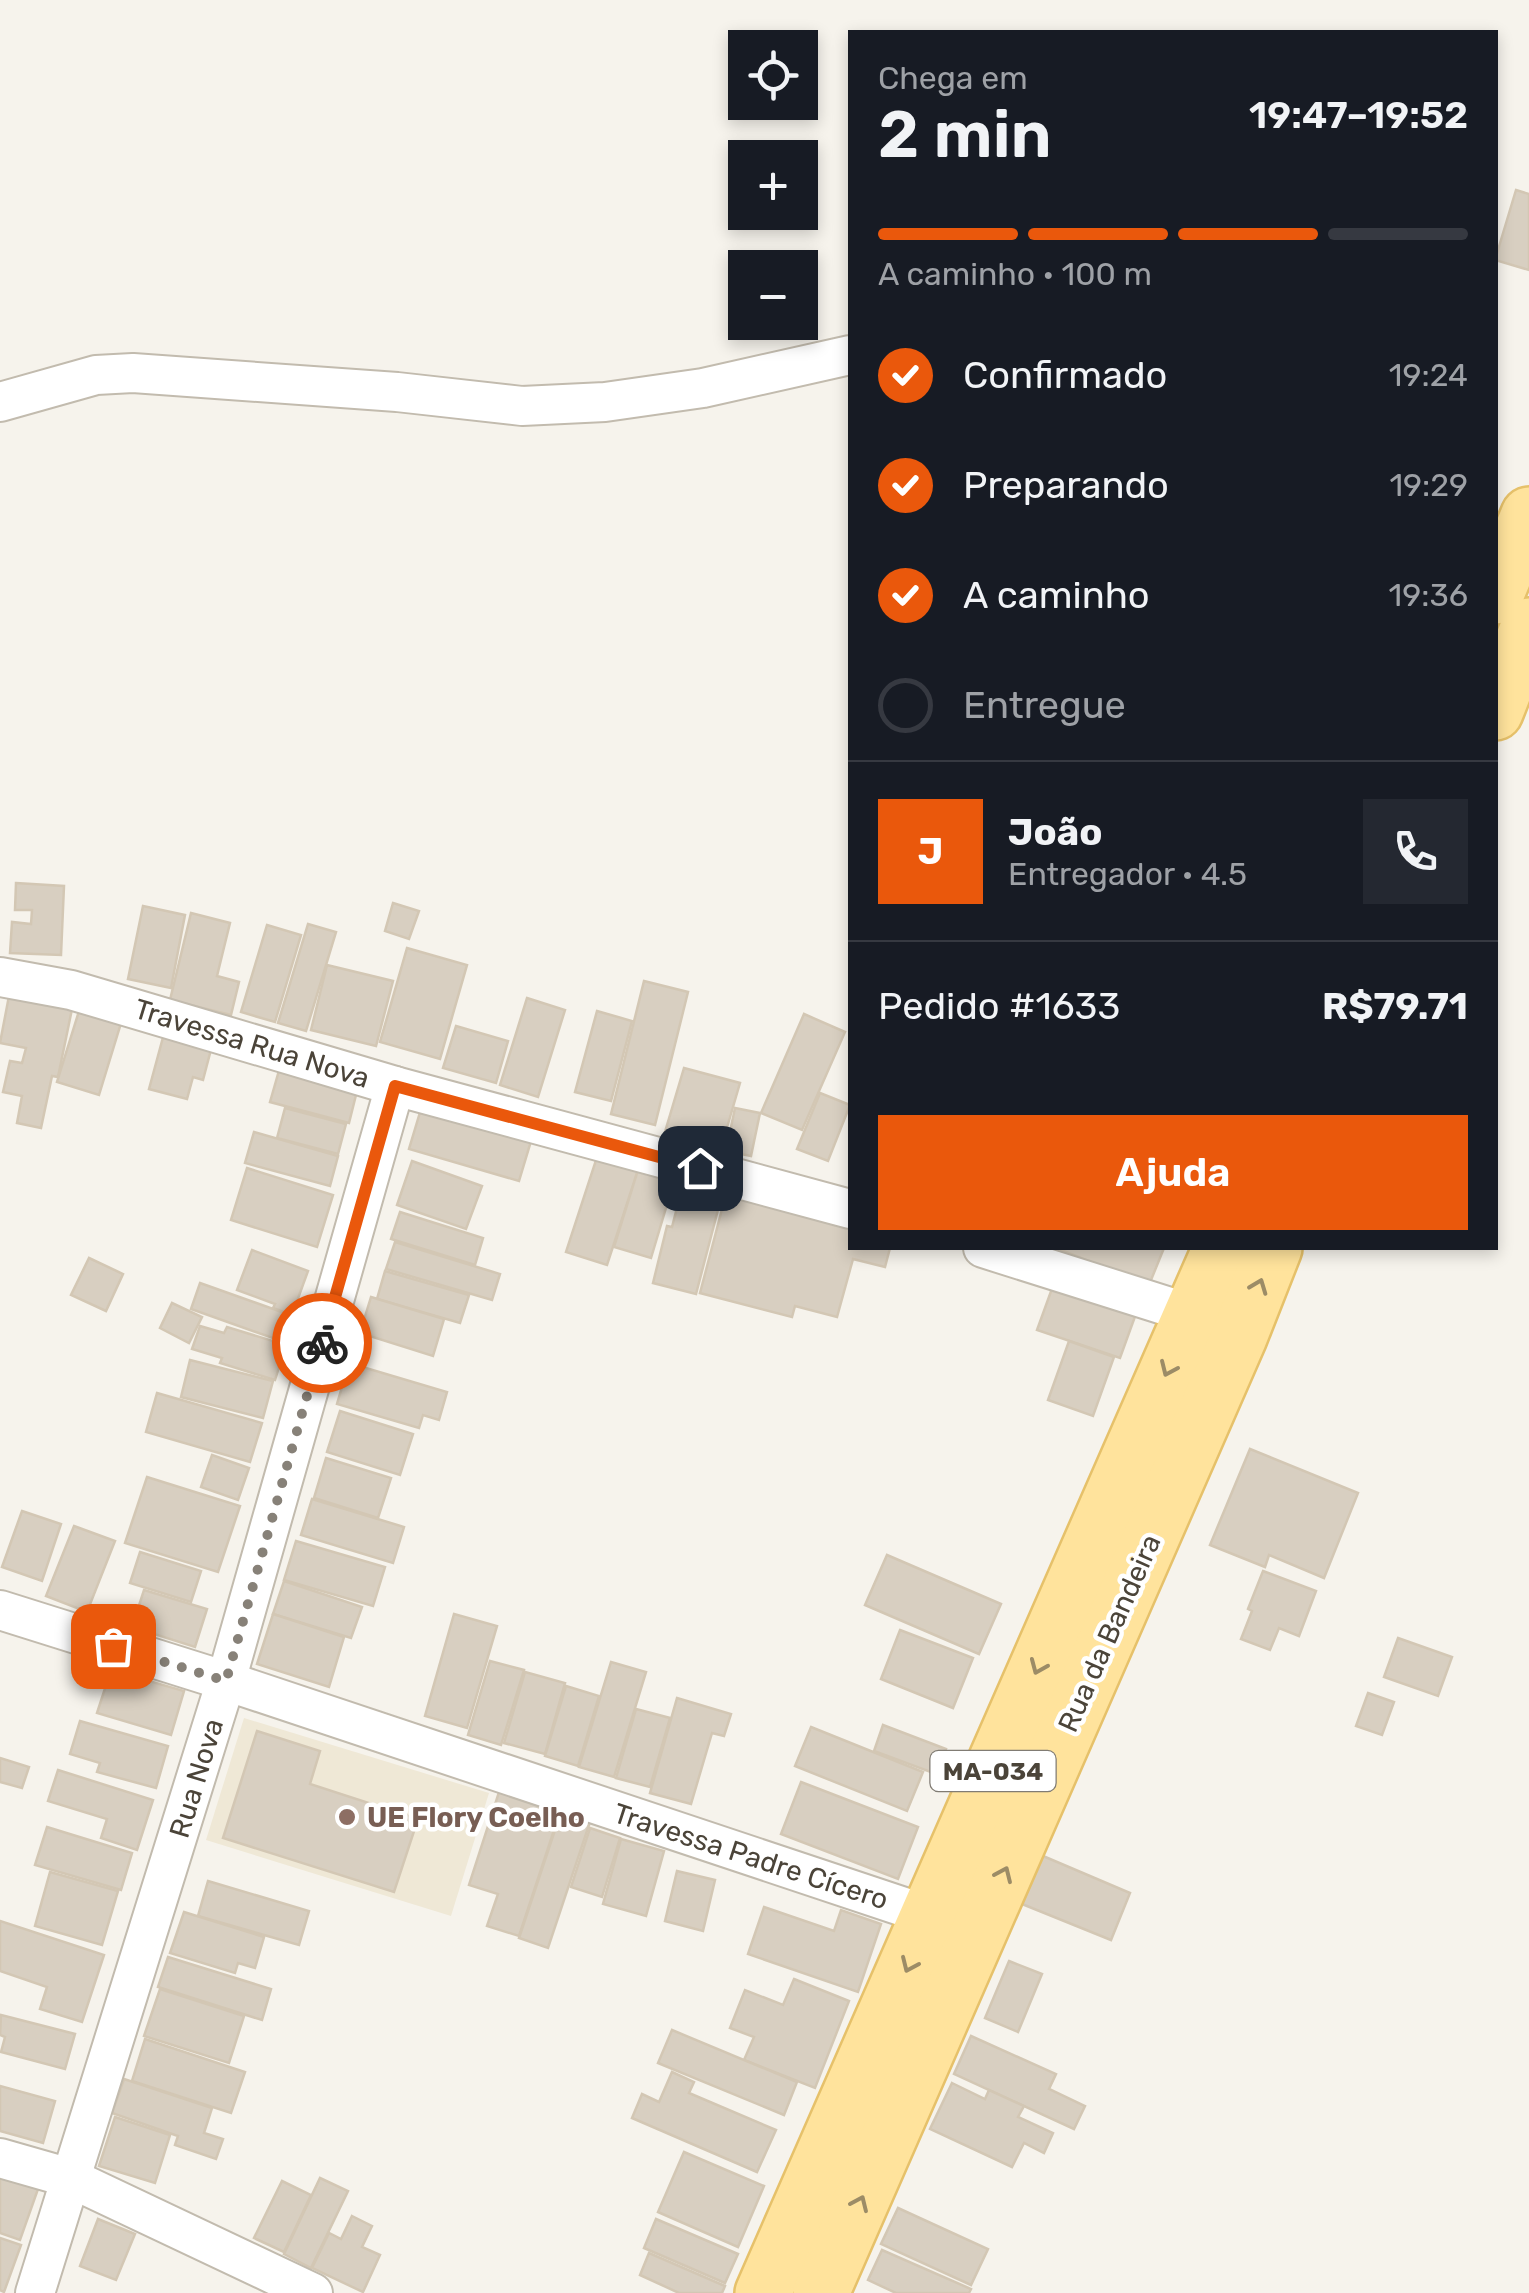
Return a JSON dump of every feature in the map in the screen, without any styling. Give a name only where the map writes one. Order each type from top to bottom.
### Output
[{"type":"main road","points":[[1498,704],[1529,626]]},
{"type":"main road","name":"MA-034","points":[[763,2293],[816,2261],[931,1916],[1126,1528],[1192,1314],[1221,1250]]},
{"type":"main road","name":"Rua da Bandeira","points":[[816,2261],[1126,1528],[1239,1337],[1273,1250]]},
{"type":"street","points":[[0,402],[79,379],[133,373],[397,392],[522,406],[605,402],[704,388],[848,355]]},
{"type":"street","name":"Travessa Rua Nova","points":[[0,977],[71,990],[395,1086],[848,1208]]},
{"type":"street","name":"Rua Nova","points":[[36,2293],[226,1681],[395,1086]]},
{"type":"street","points":[[989,1250],[1192,1314]]},
{"type":"street","name":"Travessa Padre Cícero","points":[[0,1610],[226,1681],[931,1916]]},
{"type":"street","points":[[0,2158],[70,2178],[312,2293]]},
{"type":"shaded area","name":"UE Flory Coelho","points":[[244,1718],[489,1793],[451,1916],[206,1840]]},
{"type":"building","points":[[1516,190],[1529,194],[1529,270],[1498,261]]},
{"type":"building","points":[[16,883],[64,886],[61,955],[10,953],[12,922],[31,924],[32,910],[15,910]]},
{"type":"building","points":[[393,903],[419,911],[409,939],[385,931]]},
{"type":"building","points":[[143,906],[185,915],[171,988],[128,979]]},
{"type":"building","points":[[191,913],[230,923],[217,976],[239,982],[231,1015],[170,1000]]},
{"type":"building","points":[[308,924],[336,932],[306,1031],[278,1023]]},
{"type":"building","points":[[267,925],[301,935],[275,1022],[241,1012]]},
{"type":"building","points":[[407,948],[467,965],[440,1059],[380,1042]]},
{"type":"building","points":[[327,965],[393,981],[376,1046],[311,1030]]},
{"type":"building","points":[[644,981],[688,992],[655,1125],[611,1114]]},
{"type":"building","points":[[9,996],[72,1009],[58,1077],[52,1076],[41,1128],[17,1123],[22,1096],[3,1092],[10,1061],[22,1063],[26,1048],[0,1043]]},
{"type":"building","points":[[527,998],[565,1010],[538,1097],[500,1085]]},
{"type":"building","points":[[79,1011],[121,1023],[99,1095],[57,1082]]},
{"type":"building","points":[[597,1011],[632,1021],[611,1101],[575,1092]]},
{"type":"building","points":[[804,1014],[845,1032],[802,1130],[761,1113]]},
{"type":"building","points":[[456,1026],[508,1041],[496,1083],[443,1068]]},
{"type":"building","points":[[165,1030],[213,1042],[203,1080],[193,1077],[187,1099],[149,1089]]},
{"type":"building","points":[[280,1067],[358,1087],[349,1123],[270,1102]]},
{"type":"building","points":[[684,1068],[740,1083],[721,1148],[665,1132]]},
{"type":"building","points":[[820,1093],[848,1104],[828,1161],[797,1149]]},
{"type":"building","points":[[285,1108],[346,1124],[338,1154],[277,1138]]},
{"type":"building","points":[[735,1108],[760,1113],[751,1156],[726,1151]]},
{"type":"building","points":[[421,1109],[531,1141],[519,1181],[409,1149]]},
{"type":"building","points":[[254,1132],[338,1156],[330,1186],[245,1163]]},
{"type":"building","points":[[598,1154],[639,1167],[607,1265],[566,1252]]},
{"type":"building","points":[[412,1161],[482,1186],[466,1229],[397,1205]]},
{"type":"building","points":[[247,1168],[333,1195],[317,1247],[231,1220]]},
{"type":"building","points":[[638,1170],[674,1181],[651,1258],[614,1247]]},
{"type":"building","points":[[726,1194],[848,1226],[848,1250],[889,1250],[885,1267],[853,1259],[837,1317],[795,1306],[792,1317],[700,1293]]},
{"type":"building","points":[[680,1196],[719,1206],[696,1294],[653,1283],[667,1226],[672,1227]]},
{"type":"building","points":[[400,1212],[483,1238],[475,1265],[391,1239]]},
{"type":"building","points":[[395,1242],[500,1274],[492,1300],[386,1269]]},
{"type":"building","points":[[252,1250],[308,1271],[292,1315],[237,1290]]},
{"type":"building","points":[[1061,1250],[1163,1250],[1149,1285]]},
{"type":"building","points":[[89,1258],[123,1274],[106,1311],[71,1295]]},
{"type":"building","points":[[385,1271],[469,1295],[460,1323],[377,1299]]},
{"type":"building","points":[[200,1283],[293,1316],[284,1342],[191,1309]]},
{"type":"building","points":[[1054,1283],[1137,1311],[1120,1358],[1037,1330]]},
{"type":"building","points":[[371,1297],[444,1319],[433,1356],[360,1333]]},
{"type":"building","points":[[172,1303],[202,1317],[189,1343],[160,1328]]},
{"type":"building","points":[[200,1326],[224,1333],[227,1327],[286,1345],[275,1380],[220,1363],[222,1358],[192,1349]]},
{"type":"building","points":[[1069,1341],[1114,1357],[1093,1416],[1048,1400]]},
{"type":"building","points":[[190,1360],[273,1381],[263,1418],[181,1397]]},
{"type":"building","points":[[349,1363],[447,1392],[439,1420],[423,1415],[419,1428],[337,1404]]},
{"type":"building","points":[[157,1393],[262,1423],[250,1462],[146,1432]]},
{"type":"building","points":[[340,1411],[413,1434],[400,1475],[327,1452]]},
{"type":"building","points":[[1250,1449],[1358,1493],[1324,1578],[1269,1555],[1265,1567],[1210,1545]]},
{"type":"building","points":[[212,1455],[249,1468],[238,1500],[201,1487]]},
{"type":"building","points":[[326,1458],[391,1478],[378,1518],[314,1498]]},
{"type":"building","points":[[147,1477],[240,1506],[218,1572],[125,1543]]},
{"type":"building","points":[[312,1499],[404,1527],[393,1563],[301,1535]]},
{"type":"building","points":[[22,1511],[61,1524],[42,1581],[2,1567]]},
{"type":"building","points":[[74,1526],[115,1541],[87,1612],[46,1596]]},
{"type":"building","points":[[296,1541],[385,1567],[373,1606],[284,1580]]},
{"type":"building","points":[[140,1552],[201,1571],[191,1602],[130,1583]]},
{"type":"building","points":[[887,1555],[1001,1604],[979,1654],[865,1605]]},
{"type":"building","points":[[1263,1571],[1316,1591],[1299,1636],[1279,1628],[1270,1650],[1241,1639]]},
{"type":"building","points":[[284,1581],[362,1607],[351,1638],[273,1614]]},
{"type":"building","points":[[144,1590],[207,1609],[195,1647],[132,1627]]},
{"type":"building","points":[[273,1614],[344,1637],[329,1687],[257,1664]]},
{"type":"building","points":[[454,1614],[497,1626],[467,1728],[425,1716]]},
{"type":"building","points":[[900,1630],[973,1658],[953,1708],[881,1679]]},
{"type":"building","points":[[1398,1638],[1452,1657],[1438,1696],[1384,1677]]},
{"type":"building","points":[[490,1661],[524,1670],[501,1745],[468,1735]]},
{"type":"building","points":[[611,1662],[646,1672],[614,1777],[579,1767]]},
{"type":"building","points":[[111,1670],[184,1691],[171,1735],[97,1713]]},
{"type":"building","points":[[525,1672],[565,1683],[545,1754],[504,1743]]},
{"type":"building","points":[[566,1686],[599,1696],[578,1766],[545,1756]]},
{"type":"building","points":[[1368,1693],[1394,1702],[1382,1735],[1356,1726]]},
{"type":"building","points":[[677,1698],[731,1714],[724,1736],[712,1733],[691,1804],[650,1793]]},
{"type":"building","points":[[636,1709],[670,1718],[650,1787],[616,1778]]},
{"type":"building","points":[[80,1721],[168,1746],[156,1788],[97,1772],[100,1763],[70,1754]]},
{"type":"building","points":[[883,1725],[946,1749],[936,1774],[874,1751]]},
{"type":"building","points":[[811,1727],[923,1772],[907,1811],[795,1766]]},
{"type":"building","points":[[257,1731],[320,1751],[310,1784],[418,1819],[394,1892],[223,1838]]},
{"type":"building","points":[[0,1758],[29,1767],[22,1788],[0,1782]]},
{"type":"building","points":[[58,1770],[153,1800],[137,1850],[101,1838],[107,1819],[48,1801]]},
{"type":"building","points":[[801,1782],[918,1827],[898,1879],[781,1834]]},
{"type":"building","points":[[499,1792],[560,1812],[519,1936],[487,1926],[498,1894],[469,1885]]},
{"type":"building","points":[[561,1812],[590,1822],[548,1948],[519,1938]]},
{"type":"building","points":[[47,1827],[132,1853],[121,1890],[35,1865]]},
{"type":"building","points":[[590,1828],[620,1838],[602,1897],[571,1887]]},
{"type":"building","points":[[621,1839],[664,1851],[646,1916],[603,1904]]},
{"type":"building","points":[[1043,1856],[1130,1893],[1111,1940],[1022,1904]]},
{"type":"building","points":[[677,1871],[715,1880],[703,1931],[665,1921]]},
{"type":"building","points":[[50,1872],[118,1891],[102,1945],[35,1926]]},
{"type":"building","points":[[208,1881],[309,1911],[299,1945],[198,1916]]},
{"type":"building","points":[[764,1907],[834,1931],[841,1910],[881,1924],[858,1992],[748,1954]]},
{"type":"building","points":[[184,1912],[264,1937],[255,1968],[238,1963],[235,1973],[170,1953]]},
{"type":"building","points":[[0,1921],[104,1955],[82,2022],[40,2009],[47,1987],[0,1971]]},
{"type":"building","points":[[168,1957],[271,1989],[262,2020],[158,1987]]},
{"type":"building","points":[[1009,1961],[1042,1974],[1018,2032],[985,2018]]},
{"type":"building","points":[[794,1979],[849,2001],[815,2088],[744,2060],[754,2037],[730,2028],[745,1990],[783,2005]]},
{"type":"building","points":[[160,1989],[244,2016],[229,2063],[144,2036]]},
{"type":"building","points":[[1,2015],[75,2034],[65,2069],[1,2052],[5,2037],[0,2035]]},
{"type":"building","points":[[672,2030],[797,2082],[784,2115],[658,2063]]},
{"type":"building","points":[[971,2036],[1056,2074],[1049,2089],[1085,2106],[1074,2129],[954,2074]]},
{"type":"building","points":[[145,2039],[245,2072],[231,2113],[132,2081]]},
{"type":"building","points":[[672,2072],[694,2082],[689,2093],[776,2130],[757,2172],[632,2118],[642,2094],[659,2102]]},
{"type":"building","points":[[124,2079],[212,2108],[204,2133],[223,2139],[216,2159],[175,2145],[178,2136],[112,2113]]},
{"type":"building","points":[[952,2083],[985,2099],[989,2090],[1024,2106],[1018,2117],[1053,2133],[1044,2153],[1024,2143],[1012,2167],[930,2129]]},
{"type":"building","points":[[0,2086],[55,2101],[43,2143],[0,2131]]},
{"type":"building","points":[[115,2117],[170,2135],[155,2183],[99,2166]]},
{"type":"building","points":[[684,2152],[764,2186],[738,2247],[658,2212]]},
{"type":"building","points":[[0,2176],[38,2189],[20,2240],[0,2233]]},
{"type":"building","points":[[320,2178],[348,2191],[311,2268],[284,2254]]},
{"type":"building","points":[[282,2181],[311,2195],[284,2252],[254,2238]]},
{"type":"building","points":[[898,2208],[988,2249],[971,2285],[881,2244]]},
{"type":"building","points":[[352,2216],[372,2226],[362,2247],[380,2255],[363,2292],[312,2268],[329,2233],[341,2239]]},
{"type":"building","points":[[98,2219],[135,2234],[116,2280],[80,2266]]},
{"type":"building","points":[[656,2219],[738,2254],[725,2283],[644,2248]]},
{"type":"building","points":[[0,2238],[21,2245],[4,2292],[0,2290]]},
{"type":"building","points":[[882,2250],[971,2289],[969,2293],[896,2293],[868,2280]]},
{"type":"building","points":[[649,2253],[725,2286],[722,2293],[679,2293],[640,2275]]},
{"type":"way so far","points":[[113,1646],[226,1681],[322,1343]]},
{"type":"place","name":"UE Flory Coelho","points":[[347,1817]]},
{"type":"route","points":[[322,1343],[395,1086],[700,1168]]}]
